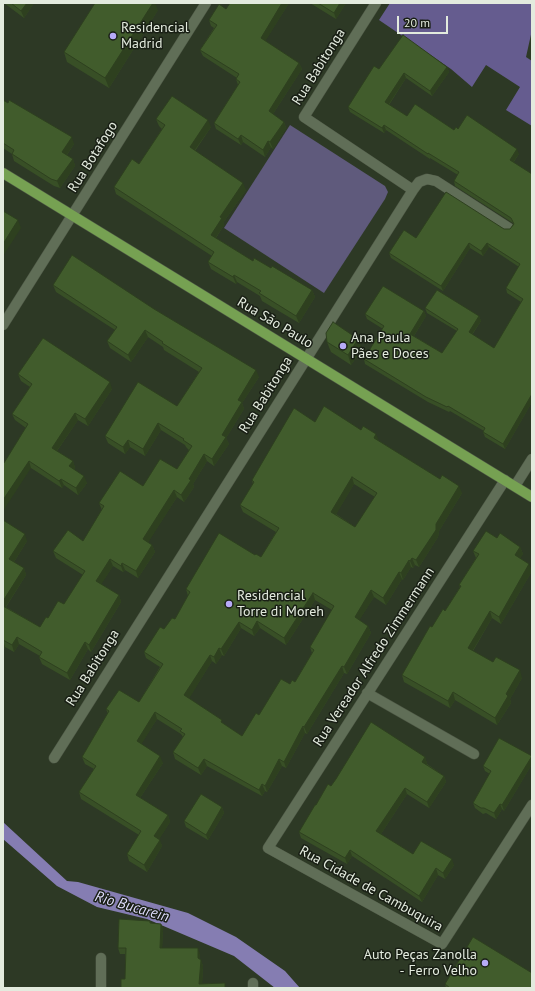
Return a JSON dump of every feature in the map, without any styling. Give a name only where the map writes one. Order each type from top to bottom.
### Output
[{"type":"main road","name":"Rua São Paulo","points":[[3,173],[532,497]]},
{"type":"street","name":"Rua Botafogo","points":[[3,325],[206,3]]},
{"type":"street","name":"Rua Babitonga","points":[[54,758],[412,190],[304,117],[376,3]]},
{"type":"street","points":[[412,190],[419,182],[427,179],[436,181],[509,228]]},
{"type":"street","points":[[515,486],[532,459]]},
{"type":"street","name":"Rua Vereador Alfredo Zimmermann","points":[[268,848],[505,480]]},
{"type":"street","points":[[367,693],[474,754]]},
{"type":"street","name":"Rua Cidade de Cambuquira","points":[[268,848],[442,944],[532,805]]},
{"type":"street","points":[[100,958],[101,988]]},
{"type":"shaded area","points":[[390,3],[532,3],[532,30],[526,57],[532,61],[532,126],[506,110],[520,87],[486,65],[472,87],[451,69],[379,20]]},
{"type":"shaded area","points":[[290,125],[385,186],[388,192],[385,199],[324,293],[224,228]]},
{"type":"water","name":"Rio Bucarein","points":[[3,822],[67,881],[78,882],[188,913],[236,937],[285,971],[300,988],[275,988],[234,956],[147,919],[97,907],[57,886],[3,839]]},
{"type":"building","points":[[11,3],[27,3],[21,11]]},
{"type":"building","name":"Residencial Madrid","points":[[95,3],[153,3],[105,78],[64,52]]},
{"type":"building","points":[[230,3],[282,3],[261,38],[299,63],[269,111],[284,122],[270,142],[268,141],[263,150],[241,135],[238,139],[214,123],[240,82],[236,79],[239,74],[200,50],[217,25],[209,20],[219,4],[226,9]]},
{"type":"building","points":[[318,3],[340,3],[334,13]]},
{"type":"building","points":[[403,35],[447,67],[430,91],[404,73],[385,102],[407,116],[415,104],[454,130],[456,127],[458,129],[467,115],[517,149],[510,160],[532,174],[532,394],[503,444],[483,432],[485,428],[448,406],[447,407],[426,397],[364,359],[384,326],[365,314],[383,286],[424,311],[410,334],[442,353],[458,329],[425,308],[437,290],[479,316],[469,332],[494,348],[523,299],[506,288],[520,264],[487,243],[481,251],[469,243],[441,286],[389,253],[404,230],[416,238],[446,192],[504,229],[510,229],[514,224],[511,218],[454,181],[459,172],[428,154],[384,125],[382,128],[348,107],[374,66],[379,69]]},
{"type":"building","points":[[172,96],[208,120],[190,147],[243,183],[220,217],[222,218],[211,235],[253,261],[254,258],[271,268],[272,266],[312,290],[296,316],[259,293],[261,291],[208,262],[214,252],[114,187],[132,159],[139,164],[165,125],[156,119]]},
{"type":"building","points":[[3,100],[8,103],[9,100],[72,137],[62,152],[73,159],[57,181],[51,179],[12,154],[14,150],[3,143]]},
{"type":"building","points":[[3,211],[18,220],[3,244]]},
{"type":"building","points":[[72,255],[154,309],[256,370],[238,400],[242,402],[222,435],[226,437],[212,459],[204,454],[189,479],[191,480],[181,495],[174,490],[143,539],[152,545],[136,571],[122,563],[121,566],[110,559],[96,581],[119,595],[89,645],[85,642],[67,673],[39,657],[42,652],[17,637],[12,645],[3,640],[3,606],[40,627],[46,617],[48,618],[58,601],[64,604],[85,571],[53,551],[68,530],[83,541],[104,506],[99,503],[120,471],[143,486],[160,459],[177,469],[192,446],[183,440],[184,439],[158,423],[143,449],[128,440],[123,447],[105,436],[138,382],[177,406],[202,368],[162,343],[163,342],[145,330],[128,355],[107,341],[117,327],[53,285]]},
{"type":"building","points":[[333,322],[358,339],[348,355],[327,342],[326,333]]},
{"type":"building","points":[[43,338],[110,382],[85,419],[75,413],[52,448],[73,461],[69,466],[84,476],[76,488],[61,479],[59,481],[29,461],[3,500],[3,463],[28,424],[12,414],[32,384],[18,374]]},
{"type":"building","points":[[324,406],[361,430],[363,426],[376,434],[374,438],[440,479],[442,475],[459,486],[436,524],[436,530],[416,560],[412,558],[410,561],[409,560],[401,573],[399,572],[383,598],[371,590],[355,617],[368,626],[344,667],[342,666],[304,727],[303,726],[284,762],[279,759],[265,786],[262,784],[259,790],[204,759],[198,768],[173,752],[185,734],[180,731],[182,729],[155,712],[137,741],[160,756],[136,795],[168,815],[154,836],[160,840],[144,865],[127,854],[141,831],[79,792],[96,766],[82,757],[109,711],[106,709],[119,690],[139,702],[163,664],[144,652],[160,627],[164,629],[172,618],[175,619],[190,592],[186,589],[219,533],[255,555],[256,554],[261,557],[279,528],[240,505],[254,482],[252,480],[294,408],[315,422]],"holes":[[[352,477],[377,493],[355,527],[331,512]],[[313,593],[334,606],[310,647],[314,650],[295,682],[292,680],[290,684],[281,679],[259,715],[256,713],[242,736],[221,722],[222,720],[184,695],[210,655],[214,657],[239,622],[252,630],[257,621],[284,638]]]},
{"type":"building","points":[[3,520],[25,534],[9,559],[24,568],[3,601]]},
{"type":"building","points":[[486,531],[497,538],[500,533],[520,547],[515,555],[529,564],[499,617],[490,611],[468,648],[493,662],[496,657],[520,670],[506,694],[508,696],[495,718],[453,692],[448,701],[402,675],[430,626],[432,627],[443,609],[445,611],[461,586],[459,585],[479,554],[473,551]]},
{"type":"building","points":[[371,722],[425,757],[422,762],[444,776],[427,802],[405,788],[376,831],[413,854],[421,841],[452,859],[443,873],[436,868],[419,896],[350,850],[345,858],[299,832],[328,784],[331,786],[336,779]]},
{"type":"building","points":[[499,738],[532,756],[502,805],[500,804],[494,813],[473,803],[491,771],[483,766]]},
{"type":"building","points":[[201,794],[222,807],[206,835],[184,821]]},
{"type":"building","points":[[119,919],[150,921],[150,923],[161,924],[160,948],[198,948],[198,958],[201,960],[199,984],[225,983],[225,988],[121,988],[121,979],[125,979],[126,948],[118,948]]},
{"type":"building","name":"Auto Peças Zanolla - Ferro Velho","points":[[473,937],[532,973],[532,988],[450,988],[445,984]]},
{"type":"place","name":"Residencial Madrid","points":[[113,36]]},
{"type":"place","name":"Ana Paula Pães e Doces","points":[[343,346]]},
{"type":"place","name":"Residencial Torre di Moreh","points":[[229,604]]},
{"type":"place","name":"Auto Peças Zanolla - Ferro Velho","points":[[485,963]]}]
